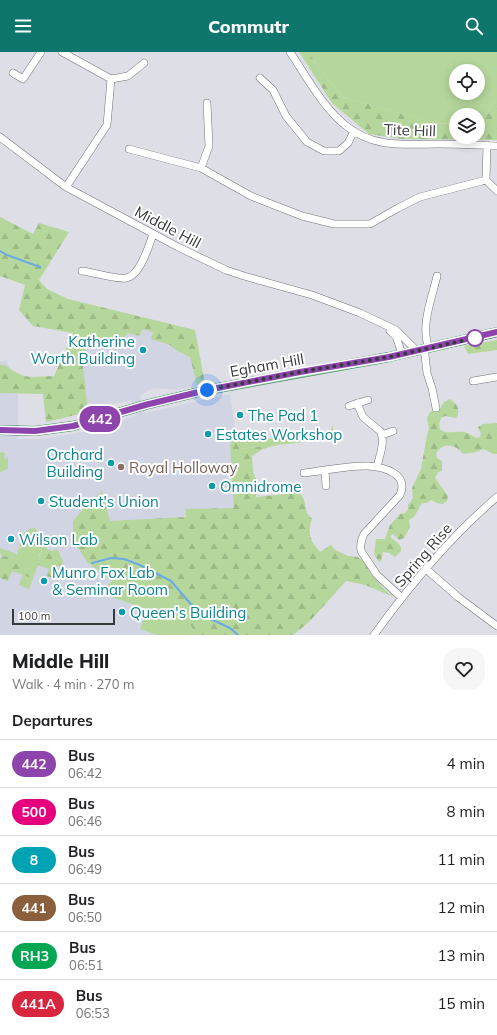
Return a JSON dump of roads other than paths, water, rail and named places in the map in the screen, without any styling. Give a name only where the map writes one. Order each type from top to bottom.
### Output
[{"type":"main road","name":"Egham Hill","points":[[0,430],[35,431],[73,426],[145,405],[207,390],[423,350],[497,332]]},
{"type":"street","points":[[13,73],[23,79],[42,52]]},
{"type":"street","points":[[62,52],[111,79],[128,76],[144,63]]},
{"type":"street","name":"Tite Hill","points":[[290,52],[321,98],[345,125],[354,132],[369,139],[388,144],[497,146]]},
{"type":"street","points":[[260,78],[273,90],[286,116],[307,142],[324,151],[339,150],[348,143],[354,132]]},
{"type":"street","points":[[66,187],[107,125],[111,79]]},
{"type":"street","points":[[201,168],[209,146],[207,103]]},
{"type":"street","name":"Middle Hill","points":[[0,137],[66,187],[212,264],[226,270],[332,302],[360,313],[396,330],[423,350]]},
{"type":"street","points":[[487,145],[486,180],[497,191]]},
{"type":"street","points":[[129,149],[201,168],[252,196],[302,216],[334,224],[370,224],[420,197],[486,180]]},
{"type":"street","points":[[82,271],[116,278],[131,276],[142,262],[153,234]]},
{"type":"street","points":[[436,408],[423,350],[427,343],[426,325],[437,276]]},
{"type":"street","name":"Middle Hill","points":[[385,325],[396,336],[402,354]]},
{"type":"street","points":[[473,381],[497,377]]},
{"type":"street","points":[[349,406],[368,400]]},
{"type":"street","points":[[357,403],[363,417],[382,434]]},
{"type":"street","points":[[382,434],[393,431]]},
{"type":"street","points":[[377,467],[382,434]]},
{"type":"street","points":[[304,473],[361,466],[377,467],[391,471],[401,479],[402,488],[400,495],[364,534],[361,543],[361,551],[377,575],[402,598]]},
{"type":"street","points":[[325,470],[326,486]]},
{"type":"street","name":"Spring Rise","points":[[374,635],[426,569],[474,518],[497,497]]},
{"type":"street","points":[[426,569],[458,597],[497,626]]},
{"type":"waterway","points":[[0,251],[40,267]]},
{"type":"waterway","points":[[92,563],[111,558],[124,559],[140,565],[171,581],[195,609]]},
{"type":"waterway","points":[[199,612],[204,616],[230,628],[238,635]]},
{"type":"place","name":"Katherine Worth Building","points":[[143,350]]},
{"type":"place","name":"The Pad 1","points":[[240,415]]},
{"type":"place","name":"Estates Workshop","points":[[208,434]]},
{"type":"place","name":"Orchard Building","points":[[111,463]]},
{"type":"place","name":"Royal Holloway","points":[[121,467]]},
{"type":"place","name":"Omnidrome","points":[[212,486]]},
{"type":"place","name":"Student's Union","points":[[41,501]]},
{"type":"place","name":"Wilson Lab","points":[[11,539]]},
{"type":"place","name":"Munro Fox Lab & Seminar Room","points":[[44,581]]},
{"type":"place","name":"Queen's Building","points":[[122,612]]}]
